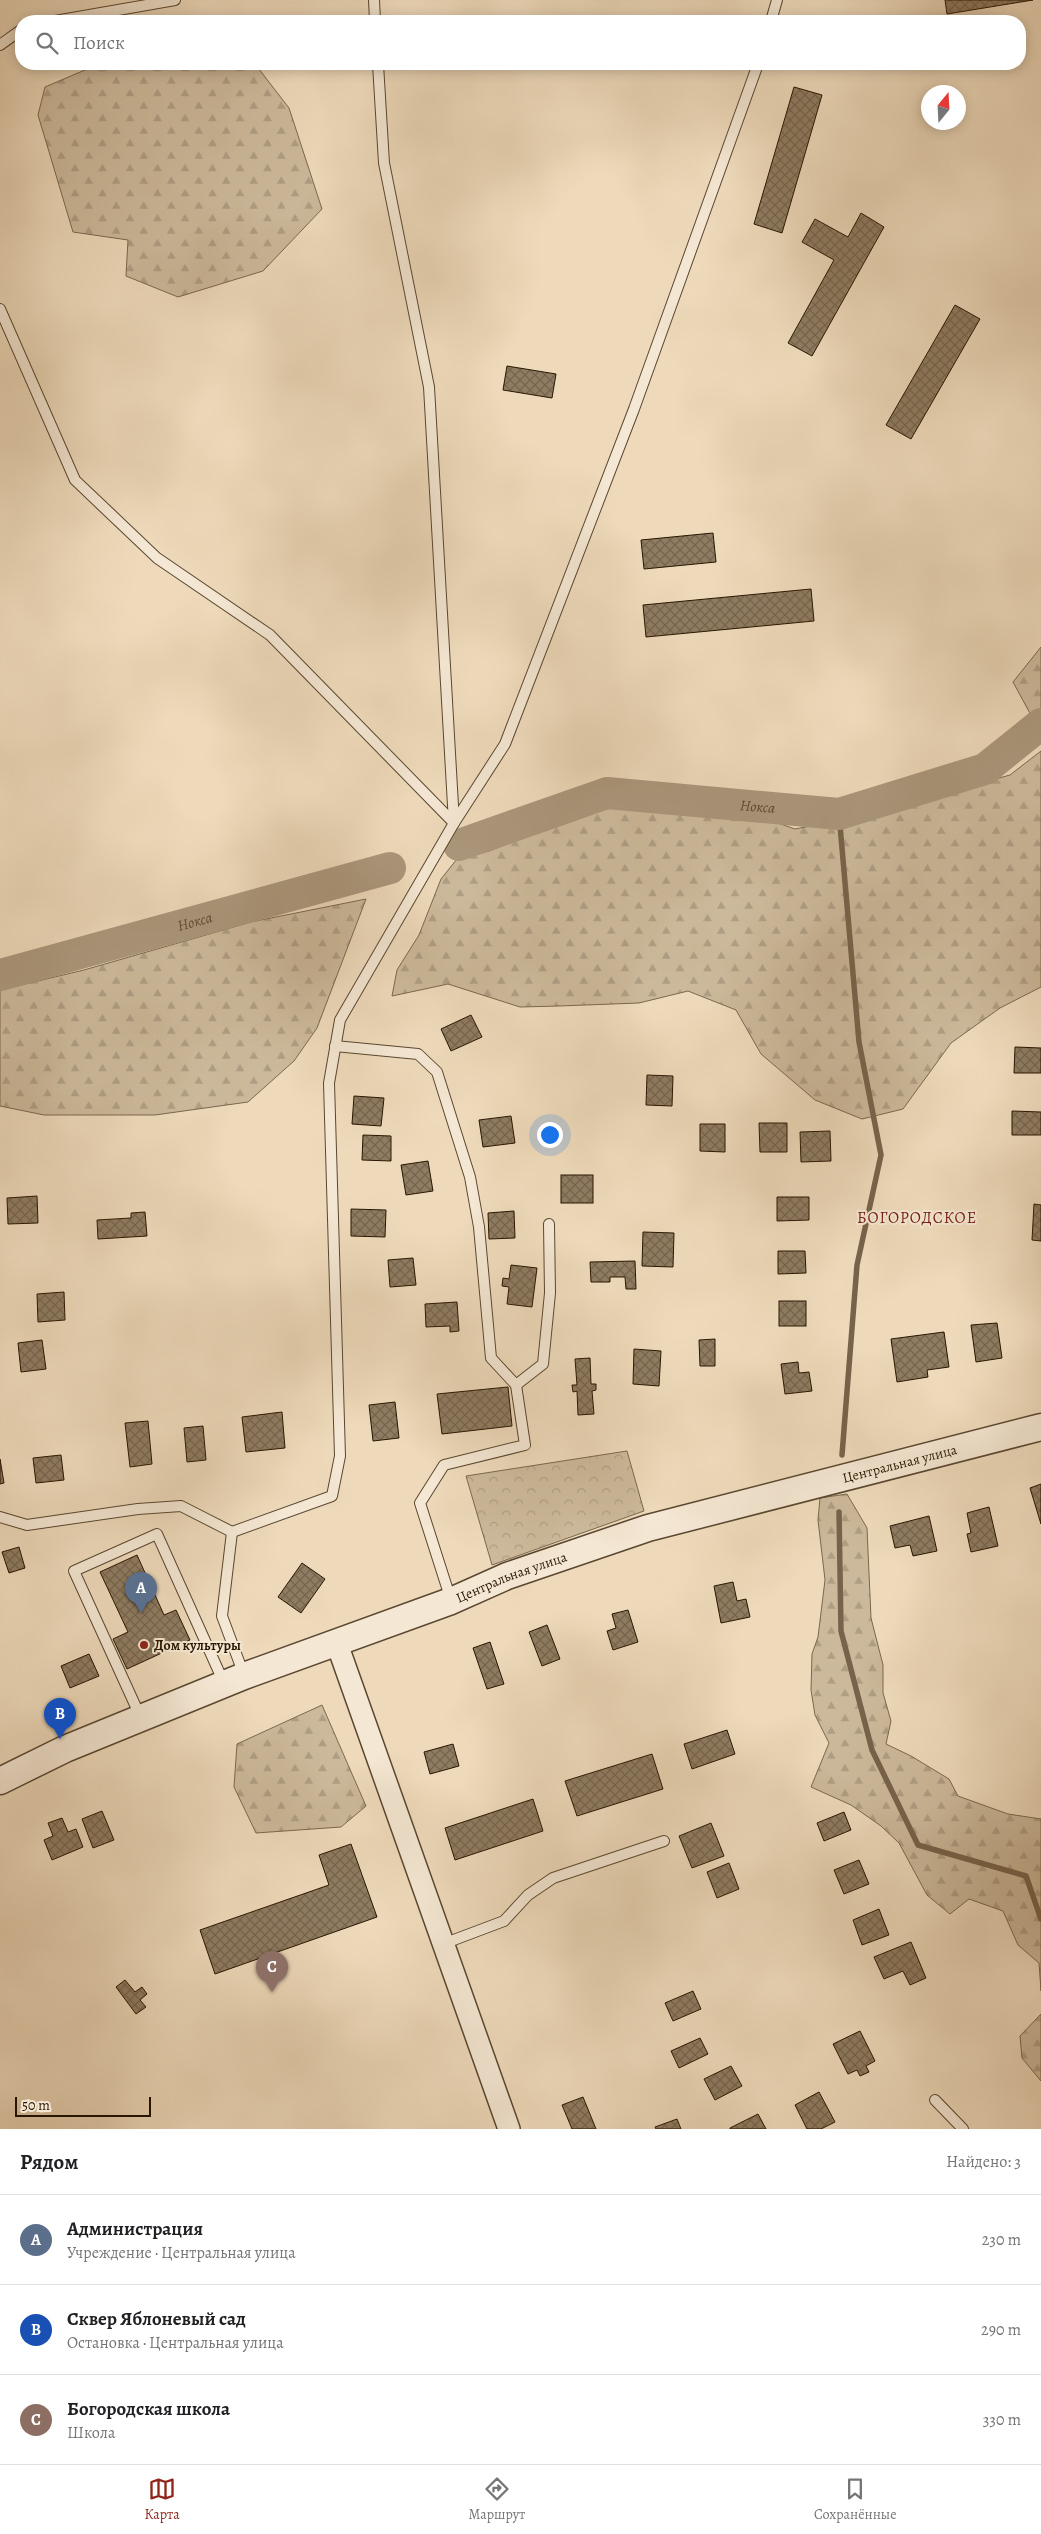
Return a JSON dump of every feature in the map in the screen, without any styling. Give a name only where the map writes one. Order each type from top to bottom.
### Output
[{"type":"street","name":"Центральная улица","points":[[0,1781],[65,1749],[234,1680],[336,1641],[451,1601],[507,1576],[648,1528],[1041,1427]]},
{"type":"street","points":[[336,1641],[509,2129]]},
{"type":"lane","points":[[89,15],[175,0]]},
{"type":"lane","points":[[374,0],[375,15]]},
{"type":"lane","points":[[773,15],[777,0]]},
{"type":"lane","points":[[0,45],[15,34]]},
{"type":"lane","points":[[378,70],[384,163],[429,387],[454,823]]},
{"type":"lane","points":[[0,1517],[27,1525],[138,1509],[181,1506],[232,1532],[332,1496],[340,1456],[329,1083],[340,1020],[454,823],[505,744],[634,409],[756,70]]},
{"type":"lane","points":[[0,309],[75,480],[157,558],[270,635],[454,823]]},
{"type":"lane","points":[[336,1046],[418,1054],[437,1072],[470,1177],[479,1226],[491,1358],[516,1385],[525,1445],[444,1465],[420,1502],[451,1601]]},
{"type":"lane","points":[[516,1385],[543,1364],[550,1293],[548,1224]]},
{"type":"lane","points":[[232,1532],[222,1616],[234,1680]]},
{"type":"lane","points":[[141,1718],[74,1571],[157,1534],[234,1680]]},
{"type":"lane","points":[[444,1944],[504,1921],[528,1895],[553,1878],[664,1841]]},
{"type":"lane","points":[[935,2100],[963,2129]]},
{"type":"green space","points":[[85,70],[260,70],[289,108],[322,209],[263,271],[178,297],[126,276],[128,240],[73,232],[38,115],[45,87]]},
{"type":"green space","points":[[1041,647],[1041,726],[1032,717],[1013,682]]},
{"type":"green space","points":[[1041,751],[1041,987],[1000,1008],[951,1043],[903,1109],[862,1119],[815,1100],[761,1054],[736,1010],[688,991],[639,1003],[520,1007],[448,984],[392,996],[397,970],[419,935],[441,879],[457,859],[489,851],[602,808],[666,809],[764,818],[795,829],[857,817],[1010,775]]},
{"type":"green space","points":[[366,899],[317,1028],[294,1061],[248,1102],[155,1115],[44,1115],[0,1106],[0,990],[84,970],[251,922]]},
{"type":"green space","points":[[627,1451],[644,1511],[492,1565],[466,1476]]},
{"type":"green space","points":[[847,1494],[867,1528],[871,1618],[883,1665],[883,1693],[891,1721],[886,1744],[911,1756],[949,1779],[958,1796],[1008,1814],[1041,1819],[1041,1991],[1039,1963],[1018,1945],[1003,1911],[969,1899],[950,1914],[927,1895],[899,1843],[881,1826],[851,1805],[811,1787],[829,1743],[815,1715],[811,1690],[812,1654],[818,1637],[825,1580],[818,1520],[820,1498]]},
{"type":"green space","points":[[322,1705],[366,1806],[341,1827],[256,1833],[234,1787],[237,1744]]},
{"type":"green space","points":[[1041,2014],[1041,2081],[1022,2058],[1020,2036]]},
{"type":"building","points":[[945,0],[1033,0],[947,14]]},
{"type":"building","points":[[794,87],[822,95],[782,233],[754,224]]},
{"type":"building","points":[[861,213],[884,227],[812,356],[788,343],[834,260],[802,242],[815,219],[848,237]]},
{"type":"building","points":[[955,305],[980,319],[911,439],[886,425]]},
{"type":"building","points":[[507,366],[556,374],[552,398],[503,390]]},
{"type":"building","points":[[713,533],[716,562],[644,569],[641,540]]},
{"type":"building","points":[[811,589],[814,621],[646,637],[643,605]]},
{"type":"building","points":[[471,1015],[482,1037],[451,1051],[441,1029]]},
{"type":"building","points":[[1015,1047],[1041,1048],[1041,1073],[1014,1073]]},
{"type":"building","points":[[647,1075],[673,1076],[672,1106],[646,1105]]},
{"type":"building","points":[[354,1096],[384,1098],[381,1126],[352,1124]]},
{"type":"building","points":[[1012,1111],[1041,1112],[1041,1135],[1012,1135]]},
{"type":"building","points":[[511,1116],[515,1143],[483,1147],[479,1120]]},
{"type":"building","points":[[759,1123],[787,1123],[787,1152],[760,1152]]},
{"type":"building","points":[[700,1124],[725,1124],[725,1152],[700,1151]]},
{"type":"building","points":[[830,1131],[831,1161],[801,1162],[800,1132]]},
{"type":"building","points":[[363,1135],[391,1136],[391,1161],[362,1160]]},
{"type":"building","points":[[428,1161],[433,1191],[406,1195],[401,1165]]},
{"type":"building","points":[[561,1175],[593,1175],[593,1203],[561,1203]]},
{"type":"building","points":[[37,1196],[38,1223],[8,1224],[7,1198]]},
{"type":"building","points":[[777,1197],[809,1197],[809,1220],[777,1221]]},
{"type":"building","points":[[1034,1204],[1041,1205],[1041,1241],[1032,1240]]},
{"type":"building","points":[[351,1209],[386,1210],[385,1237],[351,1236]]},
{"type":"building","points":[[514,1211],[515,1238],[489,1239],[488,1213]]},
{"type":"building","points":[[145,1212],[147,1236],[98,1239],[97,1220],[131,1218],[131,1213]]},
{"type":"building","points":[[643,1232],[674,1233],[673,1267],[642,1266]]},
{"type":"building","points":[[778,1251],[805,1251],[806,1273],[778,1274]]},
{"type":"building","points":[[413,1258],[416,1285],[390,1287],[388,1260]]},
{"type":"building","points":[[635,1261],[636,1289],[626,1289],[625,1277],[610,1277],[610,1282],[591,1282],[590,1262]]},
{"type":"building","points":[[511,1265],[537,1268],[532,1307],[507,1304],[509,1287],[502,1286],[503,1278],[509,1279]]},
{"type":"building","points":[[64,1292],[65,1320],[38,1322],[37,1294]]},
{"type":"building","points":[[779,1301],[806,1301],[806,1326],[779,1326]]},
{"type":"building","points":[[457,1302],[459,1331],[450,1332],[450,1326],[426,1327],[425,1304]]},
{"type":"building","points":[[997,1323],[1002,1358],[976,1362],[971,1325]]},
{"type":"building","points":[[944,1332],[949,1367],[927,1370],[928,1377],[897,1382],[891,1339]]},
{"type":"building","points":[[715,1339],[715,1366],[700,1366],[699,1340]]},
{"type":"building","points":[[42,1340],[46,1369],[21,1372],[18,1343]]},
{"type":"building","points":[[634,1349],[661,1351],[659,1386],[633,1384]]},
{"type":"building","points":[[590,1358],[591,1384],[596,1384],[596,1390],[592,1391],[594,1414],[578,1415],[577,1391],[573,1392],[572,1385],[577,1385],[575,1359]]},
{"type":"building","points":[[798,1362],[799,1373],[809,1372],[812,1391],[785,1394],[781,1364]]},
{"type":"building","points":[[508,1387],[512,1426],[442,1434],[437,1394]]},
{"type":"building","points":[[395,1402],[399,1438],[373,1441],[369,1405]]},
{"type":"building","points":[[282,1412],[285,1448],[246,1452],[242,1417]]},
{"type":"building","points":[[148,1421],[152,1464],[130,1467],[125,1423]]},
{"type":"building","points":[[203,1426],[206,1460],[187,1462],[184,1428]]},
{"type":"building","points":[[61,1455],[64,1480],[36,1483],[33,1458]]},
{"type":"building","points":[[0,1459],[4,1483],[0,1484]]},
{"type":"building","points":[[1041,1484],[1041,1524],[1030,1488]]},
{"type":"building","points":[[989,1507],[998,1546],[971,1552],[967,1534],[971,1533],[967,1513]]},
{"type":"building","points":[[929,1516],[937,1551],[913,1556],[910,1545],[895,1548],[890,1526]]},
{"type":"building","points":[[19,1547],[25,1568],[9,1573],[2,1552]]},
{"type":"building","points":[[137,1555],[164,1615],[176,1610],[190,1640],[127,1669],[113,1639],[128,1632],[100,1572]]},
{"type":"building","points":[[302,1563],[325,1579],[301,1613],[278,1597]]},
{"type":"building","points":[[733,1582],[737,1601],[746,1599],[750,1617],[721,1623],[714,1586]]},
{"type":"building","points":[[628,1610],[638,1642],[613,1650],[607,1631],[616,1628],[612,1614]]},
{"type":"building","points":[[547,1625],[560,1659],[542,1666],[529,1632]]},
{"type":"building","points":[[490,1642],[504,1684],[487,1689],[473,1648]]},
{"type":"building","points":[[89,1654],[99,1676],[70,1688],[61,1666]]},
{"type":"building","points":[[727,1730],[735,1754],[692,1769],[684,1744]]},
{"type":"building","points":[[453,1744],[459,1766],[430,1774],[424,1752]]},
{"type":"building","points":[[652,1754],[663,1789],[577,1816],[565,1781]]},
{"type":"building","points":[[533,1799],[543,1831],[455,1860],[445,1828]]},
{"type":"building","points":[[102,1811],[114,1840],[93,1848],[82,1819]]},
{"type":"building","points":[[844,1812],[851,1830],[824,1841],[817,1823]]},
{"type":"building","points":[[62,1818],[68,1832],[76,1829],[83,1847],[52,1860],[44,1840],[53,1836],[48,1823]]},
{"type":"building","points":[[711,1823],[724,1856],[692,1868],[679,1836]]},
{"type":"building","points":[[351,1844],[377,1917],[215,1974],[200,1930],[329,1885],[319,1855]]},
{"type":"building","points":[[859,1860],[869,1884],[844,1894],[834,1870]]},
{"type":"building","points":[[729,1863],[739,1889],[717,1898],[707,1872]]},
{"type":"building","points":[[879,1909],[889,1935],[862,1945],[853,1920]]},
{"type":"building","points":[[911,1942],[926,1978],[910,1985],[903,1971],[884,1979],[874,1957]]},
{"type":"building","points":[[125,1980],[135,1992],[142,1987],[147,1994],[140,2000],[146,2007],[136,2014],[116,1987]]},
{"type":"building","points":[[693,1991],[701,2009],[673,2021],[665,2003]]},
{"type":"building","points":[[860,2031],[875,2061],[866,2066],[869,2072],[860,2076],[857,2070],[848,2074],[833,2044]]},
{"type":"building","points":[[700,2038],[708,2054],[679,2068],[671,2051]]},
{"type":"building","points":[[731,2066],[742,2086],[715,2100],[704,2079]]},
{"type":"building","points":[[819,2092],[835,2122],[821,2129],[807,2129],[795,2105]]},
{"type":"building","points":[[583,2097],[596,2129],[572,2129],[562,2105]]},
{"type":"building","points":[[758,2114],[766,2129],[730,2129],[730,2128]]},
{"type":"building","points":[[677,2119],[681,2129],[656,2129],[655,2127]]},
{"type":"waterway","name":"Нокса","points":[[459,845],[607,793],[839,814],[985,769],[1041,724]]},
{"type":"waterway","points":[[839,814],[859,1042],[881,1155],[857,1265],[842,1455]]},
{"type":"waterway","name":"Нокса","points":[[0,975],[390,868]]},
{"type":"waterway","points":[[839,1512],[841,1631],[872,1750],[918,1845],[1026,1876],[1041,1919]]},
{"type":"place","name":"Администрация","points":[[141,1613]]},
{"type":"place","name":"Дом культуры","points":[[144,1645]]},
{"type":"place","name":"Сквер Яблоневый сад","points":[[60,1739]]},
{"type":"place","name":"Богородская школа","points":[[272,1992]]},
{"type":"district","name":"БОГОРОДСКОЕ","points":[[917,1218]]}]
